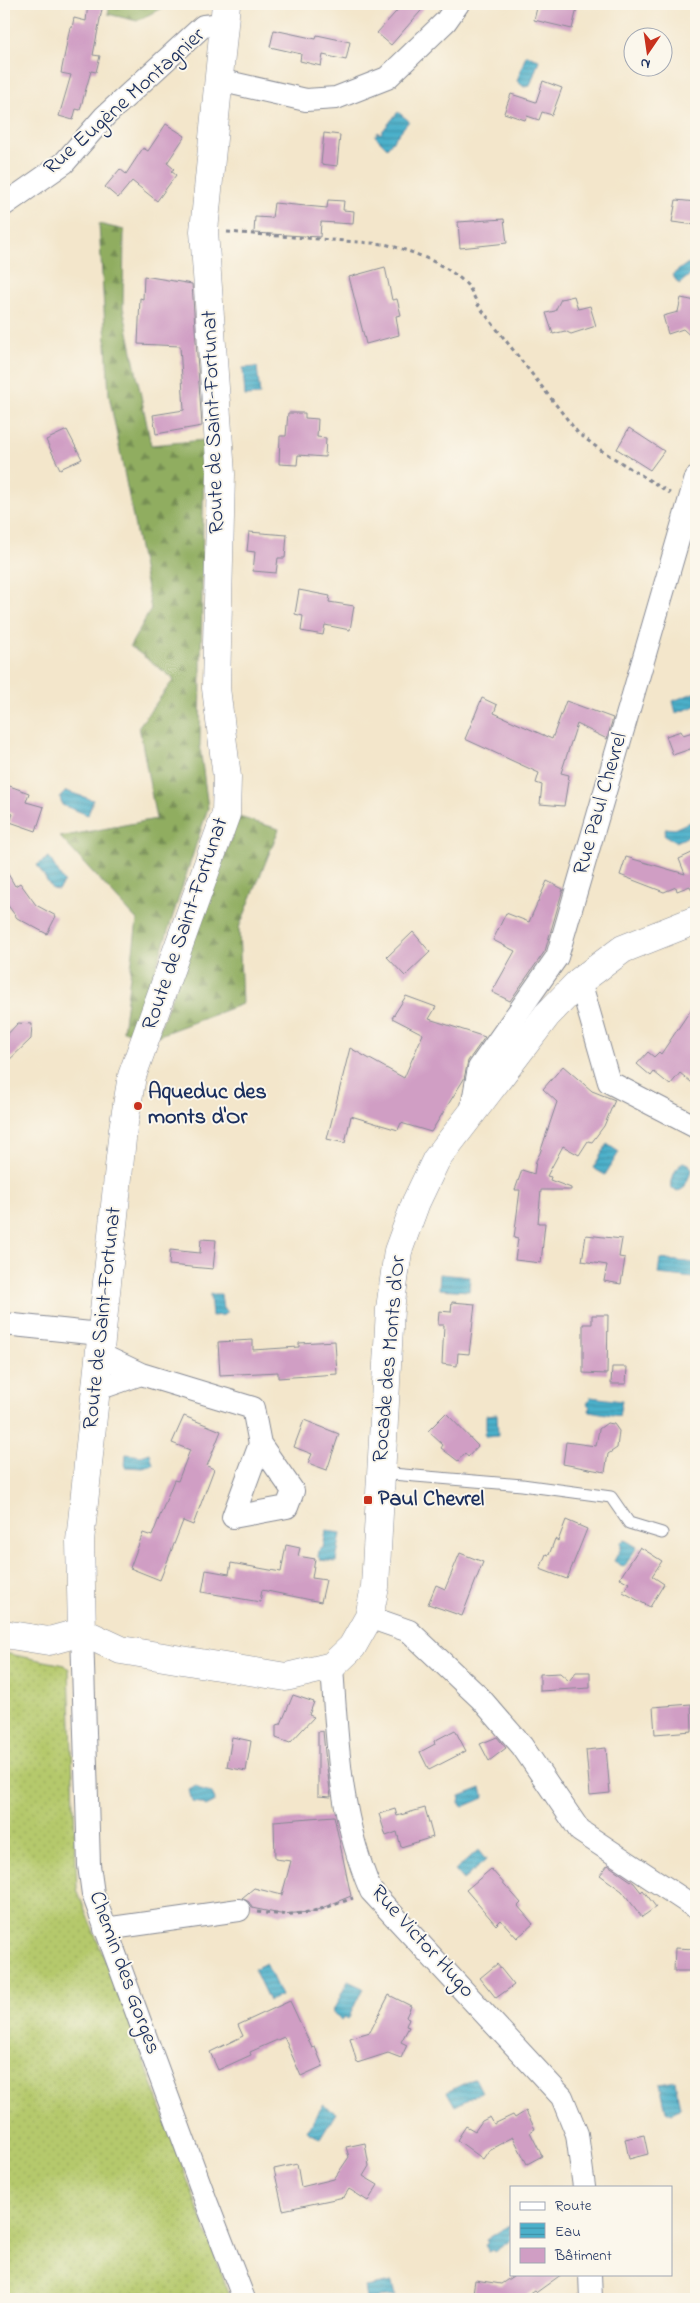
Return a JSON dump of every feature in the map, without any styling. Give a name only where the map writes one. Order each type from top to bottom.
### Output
[{"type":"street","points":[[219,80],[306,100],[336,98],[387,78],[446,21],[458,4]]},
{"type":"street","name":"Route de Saint-Fortunat","points":[[82,1632],[80,1541],[123,1129],[132,1076],[226,814],[227,777],[216,688],[221,474],[204,231],[225,14]]},
{"type":"street","name":"Rue Eugène Montagnier","points":[[4,205],[64,163],[104,116],[203,26],[225,14]]},
{"type":"street","name":"Rue Paul Chevrel","points":[[471,1113],[479,1068],[557,957],[696,478]]},
{"type":"street","name":"Rocade des Monts d'Or","points":[[332,1666],[352,1647],[369,1617],[375,1587],[390,1309],[398,1251],[416,1202],[436,1160],[547,1015],[580,980],[623,949],[696,920]]},
{"type":"street","points":[[580,980],[609,1082],[696,1127]]},
{"type":"street","points":[[4,1324],[100,1344],[140,1374],[253,1408],[260,1444]]},
{"type":"street","points":[[95,1390],[140,1374]]},
{"type":"street","points":[[369,1617],[409,1631],[481,1699],[522,1746],[580,1831],[696,1908]]},
{"type":"street","points":[[4,1634],[49,1641],[82,1632],[121,1650],[286,1677],[332,1666]]},
{"type":"street","name":"Chemin des Gorges","points":[[82,1632],[89,1864],[94,1894],[105,1929],[244,2299]]},
{"type":"street","name":"Rue Victor Hugo","points":[[332,1666],[338,1750],[349,1826],[360,1866],[371,1891],[562,2097],[576,2134],[584,2186]]},
{"type":"street","points":[[105,1929],[239,1910]]},
{"type":"street","points":[[590,2276],[591,2299]]},
{"type":"lane","points":[[380,1473],[522,1485],[611,1497],[629,1523],[662,1533]]},
{"type":"path","points":[[204,231],[384,244],[397,247],[448,269],[467,286],[478,305],[578,433],[599,449],[689,504]]},
{"type":"path","points":[[239,1910],[280,1916],[303,1915],[371,1891]]},
{"type":"green space","points":[[110,4],[169,4],[137,21],[108,14]]},
{"type":"green space","points":[[99,224],[124,230],[123,307],[151,445],[204,440],[200,747],[208,808],[135,1032],[123,1031],[137,920],[60,837],[156,819],[139,726],[174,679],[130,646],[151,609],[109,395]]},
{"type":"green space","points":[[239,817],[279,829],[239,928],[242,1004],[157,1036]]},
{"type":"green space","points":[[4,1653],[65,1665],[69,1669],[77,1890],[127,2015],[231,2299],[4,2299]]},
{"type":"water","points":[[526,55],[539,60],[530,86],[524,87],[517,81]]},
{"type":"water","points":[[398,112],[409,121],[387,148],[375,136],[378,132],[380,134]]},
{"type":"water","points":[[688,263],[695,271],[679,284],[672,275]]},
{"type":"water","points":[[257,367],[260,395],[245,396],[243,368]]},
{"type":"water","points":[[696,692],[696,706],[676,713],[673,701]]},
{"type":"water","points":[[66,791],[93,800],[88,815],[62,805],[60,797]]},
{"type":"water","points":[[694,820],[696,833],[676,842],[664,835],[666,828],[674,829]]},
{"type":"water","points":[[49,857],[64,882],[58,890],[52,889],[37,865]]},
{"type":"water","points":[[607,1144],[619,1152],[605,1175],[593,1168]]},
{"type":"water","points":[[683,1162],[689,1164],[692,1170],[684,1188],[677,1192],[672,1188],[672,1182],[676,1170]]},
{"type":"water","points":[[660,1259],[695,1263],[694,1278],[658,1274]]},
{"type":"water","points":[[440,1274],[470,1277],[469,1291],[439,1289]]},
{"type":"water","points":[[210,1294],[221,1294],[223,1309],[227,1311],[224,1315],[212,1316]]},
{"type":"water","points":[[591,1397],[622,1401],[619,1416],[589,1411],[590,1407],[587,1404]]},
{"type":"water","points":[[497,1414],[498,1436],[486,1437],[484,1433],[486,1430],[486,1415]]},
{"type":"water","points":[[150,1453],[153,1465],[143,1468],[125,1467],[126,1454],[141,1456]]},
{"type":"water","points":[[326,1531],[341,1533],[336,1562],[321,1560],[318,1557],[319,1550],[323,1548]]},
{"type":"water","points":[[625,1540],[637,1547],[624,1567],[614,1561],[621,1548],[621,1542]]},
{"type":"water","points":[[196,1786],[203,1791],[212,1793],[215,1799],[214,1802],[206,1806],[201,1803],[192,1802],[189,1790]]},
{"type":"water","points":[[481,1788],[484,1798],[463,1807],[459,1804],[460,1796]]},
{"type":"water","points":[[478,1850],[486,1860],[463,1880],[455,1871]]},
{"type":"water","points":[[266,1963],[281,1996],[269,2001],[254,1969]]},
{"type":"water","points":[[348,1981],[363,1988],[348,2019],[345,2017],[341,2020],[333,2011]]},
{"type":"water","points":[[475,2078],[482,2092],[455,2106],[447,2092]]},
{"type":"water","points":[[675,2081],[680,2108],[672,2114],[666,2111],[660,2084]]},
{"type":"water","points":[[323,2105],[336,2113],[320,2139],[307,2131]]},
{"type":"water","points":[[509,2225],[510,2241],[494,2252],[493,2250],[489,2252],[485,2245],[488,2243],[486,2240]]},
{"type":"water","points":[[392,2282],[395,2296],[367,2299],[365,2287]]},
{"type":"building","points":[[88,4],[103,4],[93,55],[100,56],[96,72],[91,71],[80,110],[76,109],[73,120],[59,116],[71,75],[61,73],[70,27],[72,28],[74,18],[86,21]]},
{"type":"building","points":[[403,4],[427,4],[391,45],[377,33]]},
{"type":"building","points":[[538,4],[578,4],[572,29],[534,20]]},
{"type":"building","points":[[274,30],[316,39],[317,35],[350,42],[346,60],[323,55],[321,66],[300,61],[301,54],[270,47]]},
{"type":"building","points":[[543,81],[562,88],[552,115],[542,112],[539,120],[527,116],[525,120],[504,113],[511,94],[536,102]]},
{"type":"building","points":[[166,124],[185,136],[167,163],[174,169],[171,171],[176,175],[157,201],[132,181],[118,198],[105,187],[120,169],[126,174],[143,148],[148,151]]},
{"type":"building","points":[[324,133],[340,135],[337,166],[321,164]]},
{"type":"building","points":[[328,200],[344,201],[343,210],[354,211],[353,224],[321,222],[320,237],[254,233],[255,217],[272,218],[274,203],[327,208]]},
{"type":"building","points":[[676,200],[696,202],[696,225],[672,222]]},
{"type":"building","points":[[504,219],[507,243],[460,248],[458,222]]},
{"type":"building","points":[[385,267],[392,300],[397,299],[401,315],[396,316],[399,335],[366,344],[349,277]]},
{"type":"building","points":[[144,276],[192,284],[202,426],[156,434],[153,415],[184,410],[180,346],[138,344],[140,298],[143,299]]},
{"type":"building","points":[[574,296],[578,309],[590,306],[596,326],[571,334],[565,331],[553,334],[546,313],[555,311],[561,299]]},
{"type":"building","points":[[681,298],[696,301],[696,341],[683,329],[668,334],[663,316],[678,312]]},
{"type":"building","points":[[288,413],[305,413],[305,418],[318,419],[317,437],[326,438],[325,457],[298,455],[297,465],[279,464],[280,436],[286,436]]},
{"type":"building","points":[[629,428],[664,451],[650,470],[617,449]]},
{"type":"building","points":[[67,430],[82,459],[60,469],[46,440]]},
{"type":"building","points":[[249,532],[287,535],[285,558],[278,558],[276,573],[253,571],[255,552],[247,551]]},
{"type":"building","points":[[299,590],[330,596],[329,602],[354,606],[350,630],[325,625],[323,635],[301,631],[303,616],[295,614]]},
{"type":"building","points":[[482,698],[497,705],[494,713],[552,739],[566,701],[613,718],[607,739],[577,724],[561,773],[569,775],[564,806],[540,804],[542,785],[536,783],[539,773],[465,739]]},
{"type":"building","points":[[681,731],[683,735],[696,731],[696,747],[673,755],[666,736]]},
{"type":"building","points":[[4,784],[29,793],[26,802],[44,807],[36,831],[10,822],[13,814],[4,810]]},
{"type":"building","points":[[696,851],[696,899],[690,886],[677,891],[676,887],[664,892],[620,875],[626,857],[685,874],[679,859]]},
{"type":"building","points":[[4,867],[15,886],[20,883],[36,905],[56,916],[47,934],[17,918],[4,900]]},
{"type":"building","points":[[547,881],[563,889],[545,951],[510,1001],[492,992],[515,951],[493,940],[506,913],[529,922]]},
{"type":"building","points":[[413,932],[430,952],[405,976],[387,957]]},
{"type":"building","points":[[406,996],[436,1007],[429,1019],[485,1037],[468,1061],[464,1079],[431,1132],[401,1123],[398,1130],[351,1116],[345,1143],[327,1139],[350,1048],[404,1078],[423,1034],[392,1018]]},
{"type":"building","points":[[696,1002],[696,1086],[680,1073],[670,1085],[654,1072],[651,1076],[637,1064],[648,1052],[654,1057],[659,1052],[661,1054]]},
{"type":"building","points":[[18,1023],[32,1024],[31,1039],[4,1065],[4,1038]]},
{"type":"building","points":[[563,1066],[592,1091],[615,1100],[604,1126],[592,1142],[588,1141],[579,1155],[563,1146],[547,1176],[551,1177],[550,1180],[571,1188],[571,1190],[541,1190],[538,1223],[545,1223],[541,1263],[515,1260],[518,1239],[514,1238],[520,1190],[515,1190],[522,1170],[534,1174],[536,1161],[557,1102],[543,1089]]},
{"type":"building","points":[[586,1235],[622,1239],[619,1257],[625,1258],[621,1284],[604,1281],[607,1265],[582,1261]]},
{"type":"building","points":[[201,1239],[216,1240],[213,1269],[169,1265],[170,1250],[200,1253]]},
{"type":"building","points":[[452,1302],[475,1304],[469,1354],[458,1353],[457,1366],[442,1364],[444,1325],[438,1325],[439,1311],[451,1312]]},
{"type":"building","points":[[592,1315],[608,1315],[607,1374],[583,1373],[583,1324],[592,1324]]},
{"type":"building","points":[[253,1340],[253,1350],[299,1347],[299,1343],[335,1341],[337,1374],[278,1378],[278,1372],[220,1375],[218,1342]]},
{"type":"building","points":[[612,1367],[627,1367],[626,1384],[611,1384]]},
{"type":"building","points":[[446,1413],[478,1446],[468,1457],[465,1453],[458,1461],[441,1448],[443,1445],[428,1431]]},
{"type":"building","points":[[184,1416],[221,1431],[207,1466],[214,1469],[193,1525],[183,1521],[160,1580],[130,1568],[143,1533],[152,1536],[174,1480],[178,1481],[190,1450],[172,1443]]},
{"type":"building","points":[[304,1420],[339,1434],[327,1470],[308,1463],[312,1454],[294,1447]]},
{"type":"building","points":[[607,1423],[614,1424],[619,1431],[617,1448],[608,1454],[605,1472],[563,1464],[566,1442],[596,1446],[599,1429]]},
{"type":"building","points":[[566,1520],[587,1529],[567,1579],[540,1569],[546,1554],[549,1555],[555,1539],[558,1541]]},
{"type":"building","points":[[286,1545],[300,1548],[298,1556],[315,1559],[312,1578],[326,1580],[321,1602],[262,1590],[260,1602],[202,1592],[206,1570],[229,1574],[231,1563],[281,1572]]},
{"type":"building","points":[[640,1547],[662,1561],[652,1576],[664,1584],[650,1607],[623,1592],[629,1583],[620,1578]]},
{"type":"building","points":[[460,1553],[483,1562],[462,1616],[428,1604],[436,1585],[445,1589]]},
{"type":"building","points":[[576,1672],[590,1672],[590,1688],[540,1691],[540,1674],[560,1673],[569,1681]]},
{"type":"building","points":[[293,1695],[314,1702],[309,1715],[314,1717],[290,1743],[276,1738],[276,1725],[281,1724]]},
{"type":"building","points":[[691,1704],[692,1731],[655,1734],[653,1707]]},
{"type":"building","points":[[455,1730],[466,1751],[429,1770],[420,1752],[435,1744],[434,1741]]},
{"type":"building","points":[[323,1731],[331,1797],[318,1796],[318,1732]]},
{"type":"building","points":[[232,1737],[251,1741],[246,1771],[227,1767]]},
{"type":"building","points":[[497,1737],[506,1748],[489,1761],[480,1744]]},
{"type":"building","points":[[606,1748],[610,1793],[590,1795],[586,1750]]},
{"type":"building","points":[[425,1808],[433,1837],[401,1847],[397,1832],[386,1836],[379,1814],[395,1809],[397,1816]]},
{"type":"building","points":[[334,1816],[351,1896],[312,1912],[280,1914],[252,1908],[249,1902],[242,1898],[254,1888],[282,1895],[291,1861],[275,1859],[274,1821]]},
{"type":"building","points":[[608,1865],[634,1883],[641,1892],[643,1890],[656,1907],[642,1917],[622,1891],[600,1875]]},
{"type":"building","points":[[491,1869],[521,1903],[518,1906],[533,1924],[517,1938],[501,1920],[496,1925],[466,1890]]},
{"type":"building","points":[[675,1948],[696,1949],[696,1971],[674,1971]]},
{"type":"building","points":[[497,1964],[514,1985],[496,1998],[480,1978]]},
{"type":"building","points":[[389,1995],[411,2006],[406,2017],[409,2018],[406,2026],[409,2027],[401,2042],[407,2045],[401,2058],[388,2053],[357,2063],[350,2038],[370,2032]]},
{"type":"building","points":[[290,2001],[312,2048],[315,2047],[323,2066],[301,2076],[284,2037],[250,2052],[251,2055],[218,2070],[210,2052],[243,2036],[238,2025]]},
{"type":"building","points":[[526,2111],[535,2129],[530,2132],[542,2156],[527,2164],[513,2137],[489,2150],[483,2159],[457,2140],[466,2126],[475,2131],[482,2121],[490,2117],[494,2124],[513,2115],[515,2118]]},
{"type":"building","points":[[644,2135],[648,2154],[629,2159],[625,2139]]},
{"type":"building","points":[[365,2143],[369,2166],[363,2176],[378,2185],[368,2201],[349,2189],[344,2197],[283,2210],[274,2169],[297,2164],[301,2187],[334,2179],[349,2157],[346,2147]]},
{"type":"building","points":[[513,2276],[559,2276],[537,2292],[535,2290],[521,2299],[472,2299],[475,2280],[501,2284]]},
{"type":"place","name":"Aqueduc des monts d'Or","points":[[138,1106]]},
{"type":"place","name":"Paul Chevrel","points":[[368,1500]]}]
